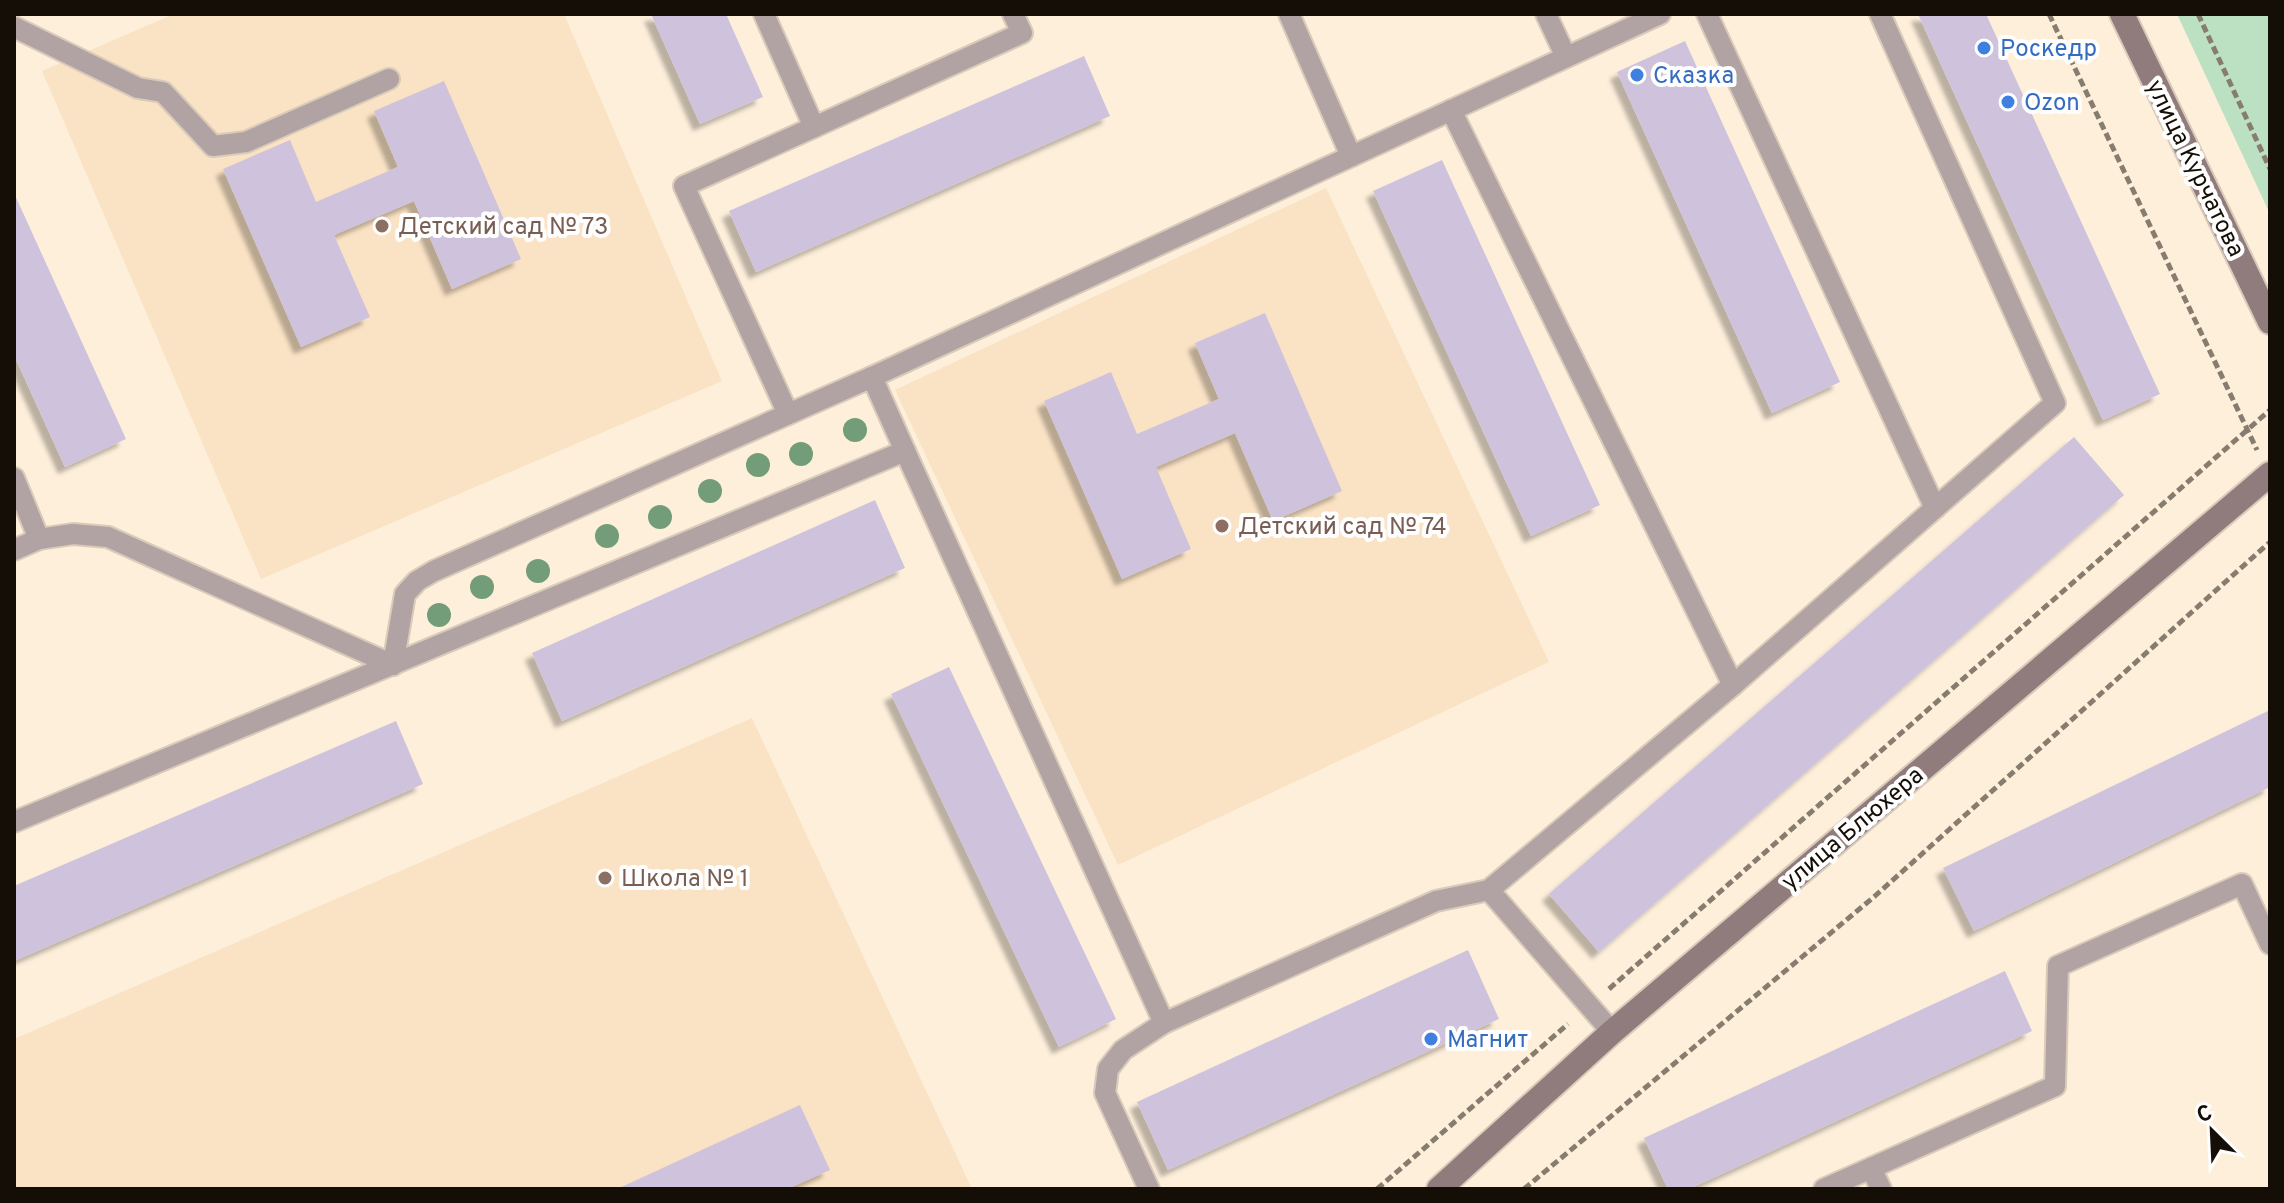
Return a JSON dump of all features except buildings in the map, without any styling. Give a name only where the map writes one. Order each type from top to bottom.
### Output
[{"type":"street","name":"улица Курчатова","points":[[2122,14],[2270,322]]},
{"type":"street","name":"улица Блюхера","points":[[1439,1189],[1612,1032],[2266,466]]},
{"type":"lane","points":[[764,14],[814,127]]},
{"type":"lane","points":[[788,414],[684,186],[1022,33],[1013,14]]},
{"type":"lane","points":[[1289,14],[1351,156]]},
{"type":"lane","points":[[1546,14],[1566,57]]},
{"type":"lane","points":[[393,665],[405,594],[417,581],[434,571],[872,377],[1660,14]]},
{"type":"lane","points":[[1707,14],[1935,508]]},
{"type":"lane","points":[[1149,1189],[1105,1093],[1108,1069],[1123,1050],[1164,1023],[1436,901],[1489,890],[1733,685],[2055,403],[1880,14]]},
{"type":"lane","points":[[14,27],[138,88],[163,92],[213,146],[246,142],[389,79]]},
{"type":"lane","points":[[1451,110],[1733,685]]},
{"type":"lane","points":[[872,377],[1164,1023]]},
{"type":"lane","points":[[14,822],[905,451]]},
{"type":"lane","points":[[14,478],[39,539]]},
{"type":"lane","points":[[14,550],[39,539],[73,534],[108,537],[393,665]]},
{"type":"lane","points":[[1824,1189],[2055,1086],[2058,966],[2242,884],[2270,944]]},
{"type":"lane","points":[[1489,890],[1612,1032]]},
{"type":"lane","points":[[1871,1168],[1881,1189]]},
{"type":"path","points":[[2049,14],[2266,466]]},
{"type":"path","points":[[2198,14],[2270,169]]},
{"type":"path","points":[[1377,1189],[2270,410]]},
{"type":"path","points":[[1524,1189],[1875,896],[2270,542]]},
{"type":"shaded area","name":"Детский сад № 73","points":[[174,14],[564,14],[722,381],[261,579],[42,71]]},
{"type":"shaded area","name":"Детский сад № 74","points":[[1326,188],[1549,662],[1118,865],[895,390]]},
{"type":"shaded area","name":"Школа № 1","points":[[752,718],[972,1189],[14,1189],[14,1039]]},
{"type":"green space","points":[[2177,14],[2270,14],[2270,214]]},
{"type":"place","name":"Роскедр","points":[[1984,48]]},
{"type":"place","name":"Сказка","points":[[1637,75]]},
{"type":"place","name":"Ozon","points":[[2008,102]]},
{"type":"place","name":"Детский сад № 73","points":[[382,226]]},
{"type":"place","name":"Детский сад № 74","points":[[1222,526]]},
{"type":"place","name":"Школа № 1","points":[[605,878]]},
{"type":"place","name":"Магнит","points":[[1431,1039]]}]
